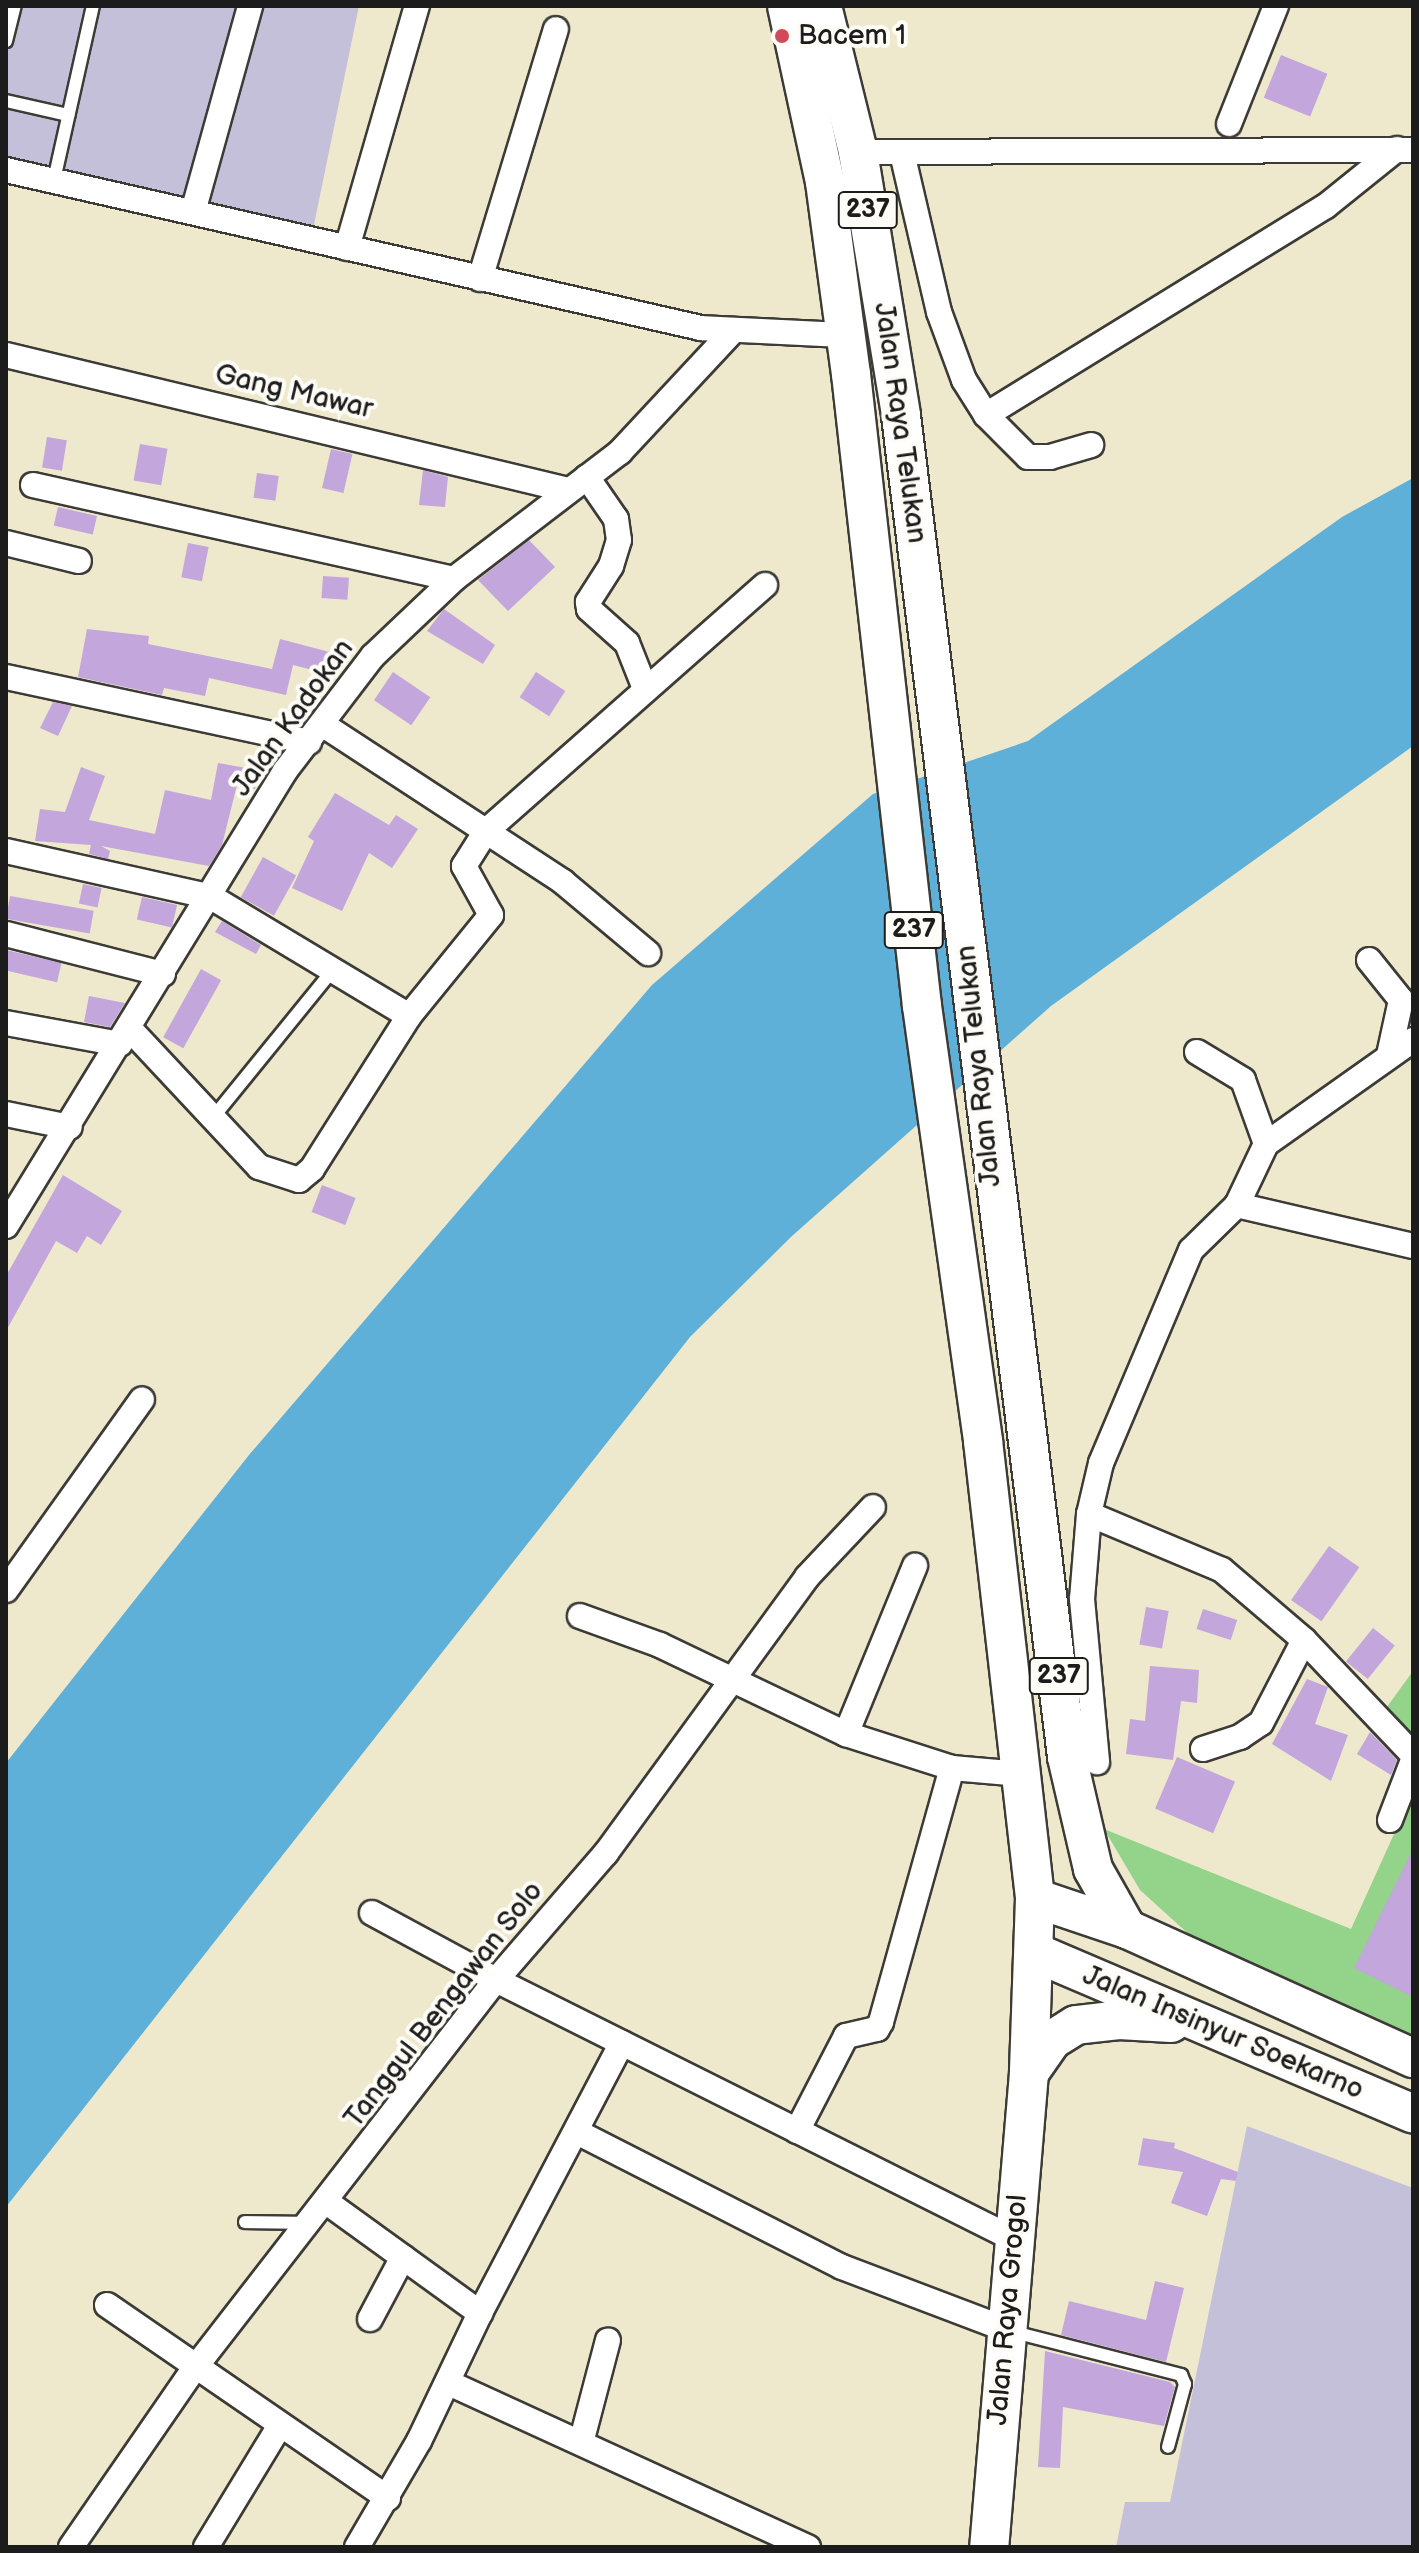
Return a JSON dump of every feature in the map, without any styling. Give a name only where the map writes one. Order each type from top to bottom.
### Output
[{"type":"main road","name":"Jalan Raya Telukan","points":[[787,6],[825,182],[846,335],[922,1006],[983,1441],[1035,1898],[1034,1952]]},
{"type":"main road","name":"Jalan Raya Telukan","points":[[822,6],[858,152],[901,416],[1067,1757],[1093,1869],[1127,1929]]},
{"type":"main road","name":"Jalan Insinyur Soekarno","points":[[1035,1898],[1127,1929],[1413,2058]]},
{"type":"main road","name":"Jalan Insinyur Soekarno","points":[[1034,1952],[1209,2030],[1413,2114]]},
{"type":"main road","name":"Jalan Raya Grogol","points":[[989,2547],[1029,2073],[1034,1952]]},
{"type":"main road","points":[[1029,2073],[1052,2040],[1076,2025],[1148,2020],[1209,2030]]},
{"type":"street","points":[[193,212],[250,6]]},
{"type":"street","points":[[347,248],[417,6]]},
{"type":"street","points":[[1229,124],[1276,6]]},
{"type":"street","points":[[480,279],[556,29]]},
{"type":"street","points":[[858,152],[1405,149]]},
{"type":"street","points":[[986,415],[1326,206],[1405,149]]},
{"type":"street","points":[[902,153],[947,338],[964,380],[986,415],[1028,457],[1050,457],[1091,445]]},
{"type":"street","points":[[6,170],[731,333],[846,335]]},
{"type":"street","name":"Jalan Kadokan","points":[[6,1226],[70,1127],[285,771],[373,656],[454,579],[578,484],[661,412],[731,333]]},
{"type":"street","name":"Gang Mawar","points":[[6,355],[578,484]]},
{"type":"street","points":[[578,484],[616,519],[619,540],[611,566],[588,602],[589,609],[627,643],[644,686]]},
{"type":"street","points":[[33,485],[454,579]]},
{"type":"street","points":[[6,543],[79,561]]},
{"type":"street","points":[[6,1023],[125,1037],[259,1167],[299,1180],[312,1169],[409,1016],[491,915],[464,866],[486,831],[644,686],[765,585]]},
{"type":"street","points":[[6,677],[315,733],[486,831],[563,882],[648,953]]},
{"type":"street","points":[[6,851],[211,897],[409,1016]]},
{"type":"street","points":[[6,934],[163,974]]},
{"type":"street","points":[[1369,960],[1401,1000],[1389,1055]]},
{"type":"street","points":[[1097,1762],[1082,1599],[1089,1514],[1101,1463],[1191,1250],[1237,1205],[1266,1144],[1413,1040]]},
{"type":"street","points":[[1197,1052],[1243,1080],[1266,1144]]},
{"type":"street","points":[[6,1114],[70,1127]]},
{"type":"street","points":[[1237,1205],[1413,1246]]},
{"type":"street","points":[[6,1590],[142,1399]]},
{"type":"street","name":"Tanggul Bengawan Solo","points":[[71,2547],[194,2369],[328,2203],[496,1980],[606,1853],[807,1577],[873,1507]]},
{"type":"street","points":[[1089,1514],[1222,1570],[1304,1640],[1413,1758],[1390,1820]]},
{"type":"street","points":[[846,1734],[915,1566]]},
{"type":"street","points":[[580,1616],[660,1645],[730,1682],[846,1734],[952,1768],[1021,1774]]},
{"type":"street","points":[[1203,1749],[1240,1737],[1261,1723],[1304,1640]]},
{"type":"street","points":[[797,2131],[846,2036],[877,2029],[881,2022],[952,1768]]},
{"type":"street","points":[[372,1913],[496,1980],[1014,2239]]},
{"type":"street","points":[[369,2543],[388,2498],[449,2383],[480,2313],[622,2043]]},
{"type":"street","points":[[577,2132],[842,2267],[1005,2329]]},
{"type":"street","points":[[328,2203],[480,2313]]},
{"type":"street","points":[[370,2319],[403,2257]]},
{"type":"street","points":[[107,2305],[194,2369],[388,2498]]},
{"type":"street","points":[[581,2443],[608,2340]]},
{"type":"street","points":[[449,2383],[808,2547]]},
{"type":"street","points":[[206,2547],[279,2427]]},
{"type":"lane","points":[[6,41],[15,6]]},
{"type":"lane","points":[[54,180],[93,6]]},
{"type":"lane","points":[[6,101],[68,115]]},
{"type":"lane","points":[[211,1120],[333,970]]},
{"type":"lane","points":[[245,2222],[309,2223]]},
{"type":"lane","points":[[1005,2329],[1181,2375],[1185,2384],[1168,2447]]},
{"type":"shaded area","points":[[6,6],[359,6],[311,239],[6,170]]},
{"type":"shaded area","points":[[1247,2126],[1413,2188],[1413,2547],[1116,2547],[1125,2502],[1170,2502]]},
{"type":"green space","points":[[1413,1671],[1413,1737],[1384,1711]]},
{"type":"green space","points":[[1413,1792],[1413,2039],[1214,1957],[1140,1890],[1104,1829],[1351,1929]]},
{"type":"water","points":[[1413,478],[1413,746],[1051,1006],[792,1236],[690,1337],[6,2207],[6,1763],[249,1455],[652,985],[873,794],[1028,741],[1342,517]]},
{"type":"building","points":[[1281,55],[1327,74],[1310,116],[1264,98]]},
{"type":"building","points":[[47,437],[67,440],[62,471],[42,468]]},
{"type":"building","points":[[140,444],[168,449],[161,485],[134,480]]},
{"type":"building","points":[[331,449],[352,454],[343,493],[322,488]]},
{"type":"building","points":[[423,470],[448,477],[445,507],[419,505]]},
{"type":"building","points":[[257,473],[279,476],[275,501],[254,498]]},
{"type":"building","points":[[58,507],[97,516],[93,535],[54,526]]},
{"type":"building","points":[[529,540],[555,567],[508,611],[478,580]]},
{"type":"building","points":[[188,543],[209,547],[202,581],[181,577]]},
{"type":"building","points":[[323,576],[349,578],[347,600],[321,598]]},
{"type":"building","points":[[444,609],[495,645],[483,664],[427,631]]},
{"type":"building","points":[[87,629],[149,636],[148,644],[272,669],[280,639],[337,654],[332,675],[293,665],[286,695],[209,678],[205,696],[164,688],[162,695],[78,677]]},
{"type":"building","points":[[393,672],[430,697],[411,725],[374,700]]},
{"type":"building","points":[[536,672],[565,691],[549,716],[520,697]]},
{"type":"building","points":[[53,702],[72,706],[58,736],[40,728]]},
{"type":"building","points":[[218,763],[258,770],[255,789],[237,785],[222,845],[209,866],[101,846],[110,851],[108,859],[89,854],[91,845],[35,841],[40,809],[65,812],[81,767],[105,776],[89,820],[155,834],[165,790],[211,800]]},
{"type":"building","points":[[335,793],[389,825],[396,815],[418,829],[392,868],[369,853],[342,911],[292,888],[314,841],[308,837]]},
{"type":"building","points":[[263,857],[296,875],[274,916],[241,897]]},
{"type":"building","points":[[83,884],[102,888],[97,908],[79,904]]},
{"type":"building","points":[[10,896],[94,911],[90,933],[6,919]]},
{"type":"building","points":[[142,897],[177,905],[172,928],[137,919]]},
{"type":"building","points":[[222,921],[261,945],[256,954],[215,932]]},
{"type":"building","points":[[6,950],[62,963],[57,982],[6,971]]},
{"type":"building","points":[[201,969],[221,980],[183,1048],[163,1037]]},
{"type":"building","points":[[89,996],[125,1003],[110,1027],[84,1022]]},
{"type":"building","points":[[63,1175],[122,1211],[101,1245],[87,1236],[77,1253],[56,1241],[6,1331],[6,1276]]},
{"type":"building","points":[[322,1185],[356,1198],[345,1225],[312,1212]]},
{"type":"building","points":[[1329,1546],[1359,1567],[1321,1621],[1291,1600]]},
{"type":"building","points":[[1146,1607],[1169,1611],[1162,1648],[1139,1644]]},
{"type":"building","points":[[1203,1609],[1237,1620],[1231,1640],[1197,1629]]},
{"type":"building","points":[[1373,1628],[1395,1646],[1368,1679],[1346,1661]]},
{"type":"building","points":[[1150,1666],[1199,1670],[1197,1703],[1181,1701],[1173,1760],[1126,1754],[1130,1719],[1145,1721]]},
{"type":"building","points":[[1307,1679],[1328,1687],[1315,1724],[1348,1735],[1331,1781],[1272,1744]]},
{"type":"building","points":[[1370,1732],[1397,1760],[1391,1775],[1357,1754]]},
{"type":"building","points":[[1177,1757],[1235,1782],[1213,1833],[1155,1809]]},
{"type":"building","points":[[1413,1849],[1413,1997],[1354,1968]]},
{"type":"building","points":[[1143,2138],[1175,2143],[1174,2148],[1238,2172],[1236,2181],[1221,2179],[1207,2216],[1171,2203],[1183,2172],[1138,2165]]},
{"type":"building","points":[[1155,2281],[1184,2288],[1166,2362],[1061,2335],[1069,2301],[1146,2320]]},
{"type":"building","points":[[1045,2351],[1170,2382],[1175,2387],[1164,2426],[1063,2407],[1060,2468],[1038,2467]]},
{"type":"place","name":"Bacem 1","points":[[782,36]]}]
